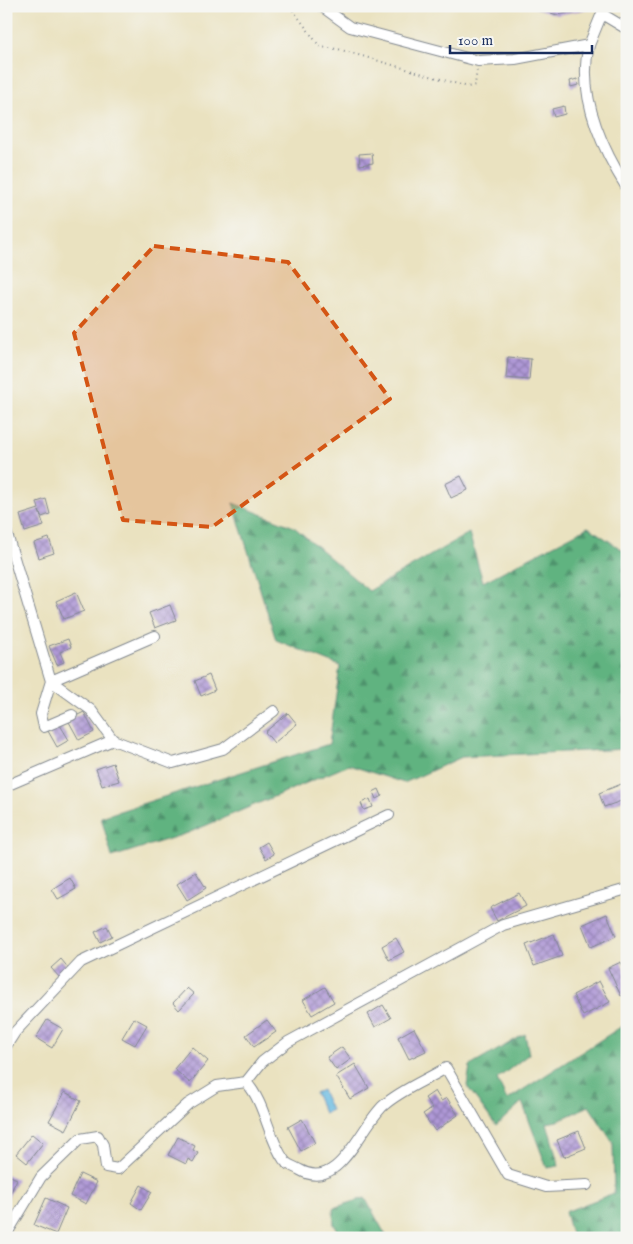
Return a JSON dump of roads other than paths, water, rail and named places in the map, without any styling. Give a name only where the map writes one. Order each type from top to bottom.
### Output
[{"type":"street","points":[[321,6],[350,27],[478,61],[515,59],[589,45]]},
{"type":"street","points":[[627,29],[604,10],[589,45],[585,62],[587,93],[598,133],[627,188]]},
{"type":"street","points":[[6,531],[51,680],[41,714],[44,727],[72,715]]},
{"type":"street","points":[[51,680],[155,636]]},
{"type":"street","points":[[51,680],[91,710],[113,740],[174,763],[223,749],[274,711]]},
{"type":"street","points":[[6,786],[113,740]]},
{"type":"street","points":[[6,1046],[15,1032],[81,962],[389,815]]},
{"type":"street","points":[[6,1235],[41,1177],[80,1139],[98,1136],[103,1145],[106,1168],[118,1169],[188,1104],[217,1086],[246,1082],[262,1062],[288,1042],[503,925],[627,889]]},
{"type":"street","points":[[246,1082],[256,1093],[271,1134],[285,1162],[304,1173],[320,1175],[336,1167],[353,1147],[368,1121],[385,1104],[446,1068],[508,1175],[546,1187],[587,1185]]},
{"type":"water","points":[[322,1090],[331,1110],[324,1113],[315,1093]]}]
